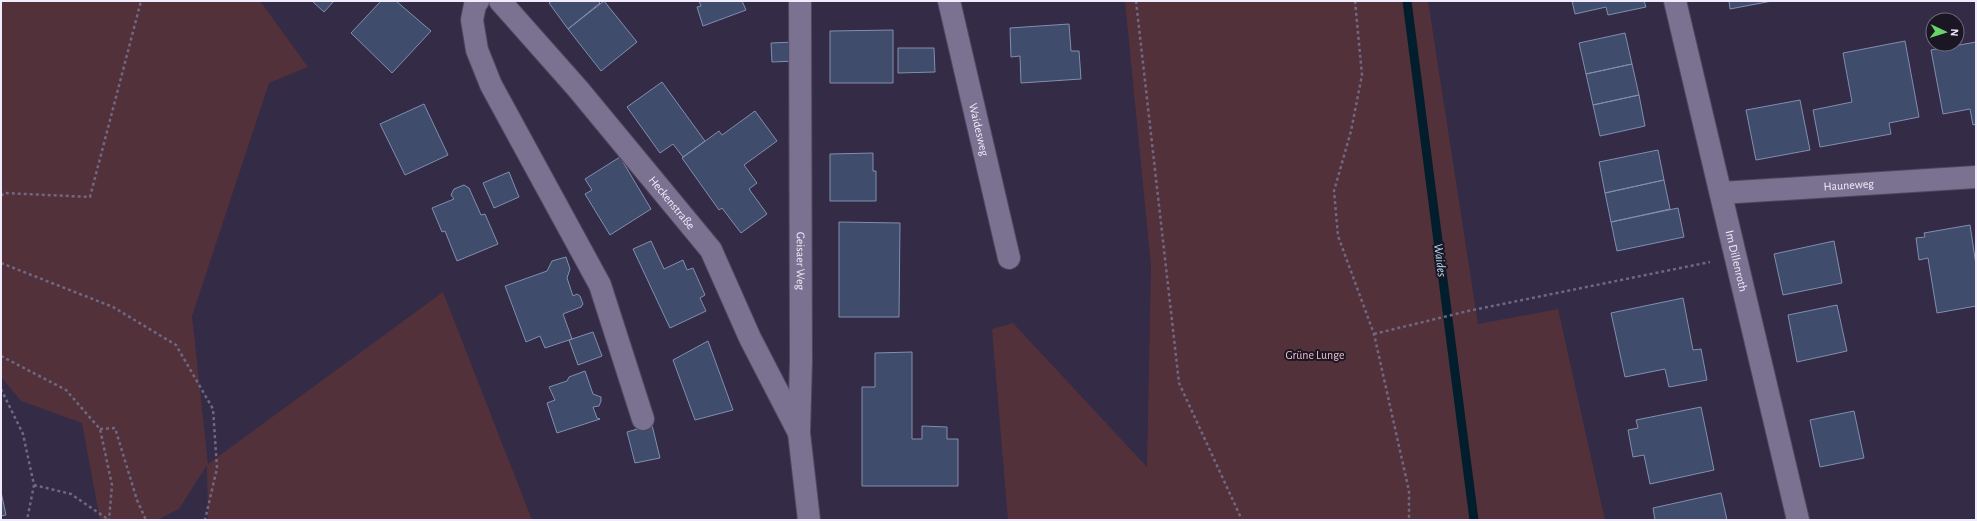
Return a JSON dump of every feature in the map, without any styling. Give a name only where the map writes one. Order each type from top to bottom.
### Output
[{"type":"street","points":[[478,1],[475,5],[472,20],[477,50],[492,85],[600,285],[642,419]]},
{"type":"street","name":"Heckenstraße","points":[[500,1],[578,89],[711,250],[750,338],[799,433]]},
{"type":"street","name":"Geisaer Weg","points":[[800,1],[801,360],[799,433],[808,520]]},
{"type":"street","name":"Waidesweg","points":[[949,1],[1009,258]]},
{"type":"street","name":"Im Dillenroth","points":[[1675,1],[1798,520]]},
{"type":"street","name":"Hauneweg","points":[[1721,193],[1976,177]]},
{"type":"path","points":[[1,196],[4,193],[90,197],[141,1]]},
{"type":"path","points":[[1136,1],[1179,383],[1242,520]]},
{"type":"path","points":[[1356,1],[1362,75],[1351,131],[1334,191],[1338,236],[1374,334],[1409,491],[1409,520]]},
{"type":"path","points":[[1374,334],[1468,311],[1736,256]]},
{"type":"path","points":[[1,263],[113,307],[176,345],[213,409],[217,468],[205,520]]},
{"type":"path","points":[[1,356],[66,390],[100,429],[112,485],[109,520],[71,494],[34,486]]},
{"type":"path","points":[[1,389],[23,434],[34,486],[27,520]]},
{"type":"path","points":[[100,429],[115,428],[137,500],[146,520]]},
{"type":"green space","points":[[1,1],[260,1],[308,67],[269,83],[192,316],[208,464],[443,292],[532,520],[208,520],[207,465],[179,509],[157,520],[100,520],[82,423],[21,401],[1,377]]},
{"type":"green space","name":"Grüne Lunge","points":[[1125,1],[1428,1],[1478,324],[1558,309],[1605,520],[1008,520],[992,329],[1013,323],[1147,467],[1151,266]]},
{"type":"building","points":[[312,1],[334,1],[324,12]]},
{"type":"building","points":[[381,1],[396,1],[431,31],[392,73],[351,33]]},
{"type":"building","points":[[552,1],[598,1],[600,3],[568,29],[549,3]]},
{"type":"building","points":[[604,1],[637,42],[601,71],[568,29]]},
{"type":"building","points":[[699,1],[742,1],[746,10],[703,26],[697,7],[701,6]]},
{"type":"building","points":[[1572,1],[1644,1],[1646,7],[1608,15],[1606,7],[1575,14]]},
{"type":"building","points":[[1729,1],[1772,1],[1730,9]]},
{"type":"building","points":[[1069,24],[1071,51],[1079,51],[1081,79],[1021,83],[1020,56],[1011,57],[1010,28]]},
{"type":"building","points":[[893,30],[893,83],[830,83],[830,31]]},
{"type":"building","points":[[1625,33],[1632,64],[1586,74],[1579,43]]},
{"type":"building","points":[[1905,41],[1919,117],[1889,123],[1891,134],[1820,147],[1813,110],[1852,102],[1843,53]]},
{"type":"building","points":[[795,42],[796,61],[772,62],[771,43]]},
{"type":"building","points":[[1976,42],[1976,124],[1973,125],[1970,109],[1943,114],[1931,52],[1965,52],[1965,44]]},
{"type":"building","points":[[898,48],[934,48],[935,72],[898,73]]},
{"type":"building","points":[[1632,64],[1639,95],[1593,105],[1586,74]]},
{"type":"building","points":[[662,82],[705,141],[683,157],[673,144],[660,153],[627,107]]},
{"type":"building","points":[[1639,95],[1645,126],[1600,136],[1593,105]]},
{"type":"building","points":[[1800,100],[1810,150],[1756,160],[1746,110]]},
{"type":"building","points":[[424,104],[448,155],[405,175],[380,124]]},
{"type":"building","points":[[755,111],[777,141],[744,165],[757,183],[749,189],[767,214],[741,233],[722,208],[719,210],[682,158],[719,131],[722,135]]},
{"type":"building","points":[[1658,150],[1664,180],[1605,193],[1599,162]]},
{"type":"building","points":[[873,153],[873,171],[876,171],[876,201],[830,201],[830,154]]},
{"type":"building","points":[[620,157],[651,209],[610,235],[585,194],[592,190],[585,179]]},
{"type":"building","points":[[509,172],[519,197],[494,208],[483,183]]},
{"type":"building","points":[[1664,180],[1670,209],[1611,222],[1605,193]]},
{"type":"building","points":[[464,185],[469,188],[481,215],[485,214],[498,244],[457,261],[445,231],[442,232],[432,208],[454,199],[451,195],[454,189]]},
{"type":"building","points":[[1678,208],[1684,237],[1617,251],[1611,222]]},
{"type":"building","points":[[839,222],[900,223],[899,317],[839,317]]},
{"type":"building","points":[[1970,225],[1976,265],[1976,306],[1937,313],[1928,258],[1919,260],[1916,238],[1925,237],[1924,233]]},
{"type":"building","points":[[651,241],[664,269],[683,260],[687,270],[693,268],[705,295],[700,298],[706,311],[670,328],[633,249]]},
{"type":"building","points":[[1834,241],[1842,283],[1783,295],[1774,254]]},
{"type":"building","points":[[566,257],[570,269],[567,278],[573,296],[577,294],[580,296],[583,304],[581,307],[563,314],[572,339],[545,348],[540,336],[526,342],[505,286],[547,271],[552,261]]},
{"type":"building","points":[[1683,298],[1693,350],[1701,349],[1707,380],[1669,387],[1665,369],[1625,377],[1611,313]]},
{"type":"building","points":[[1837,305],[1847,351],[1797,362],[1788,315]]},
{"type":"building","points":[[593,332],[602,356],[578,365],[569,340]]},
{"type":"building","points":[[708,341],[733,410],[695,420],[673,360]]},
{"type":"building","points":[[912,352],[912,439],[922,439],[922,426],[947,427],[947,439],[958,439],[958,486],[862,486],[862,387],[875,387],[875,353]]},
{"type":"building","points":[[585,371],[593,394],[601,397],[599,406],[593,407],[597,418],[600,419],[557,433],[547,403],[555,400],[549,387],[567,381],[569,377]]},
{"type":"building","points":[[1701,407],[1714,470],[1650,484],[1644,455],[1633,457],[1628,430],[1638,428],[1636,420]]},
{"type":"building","points":[[1854,411],[1864,458],[1820,467],[1810,420]]},
{"type":"building","points":[[652,425],[660,458],[635,463],[627,432]]},
{"type":"building","points":[[1,492],[6,515],[1,516]]},
{"type":"building","points":[[1721,493],[1727,520],[1655,520],[1653,508]]},
{"type":"waterway","name":"Waides","points":[[1407,1],[1474,520]]}]
